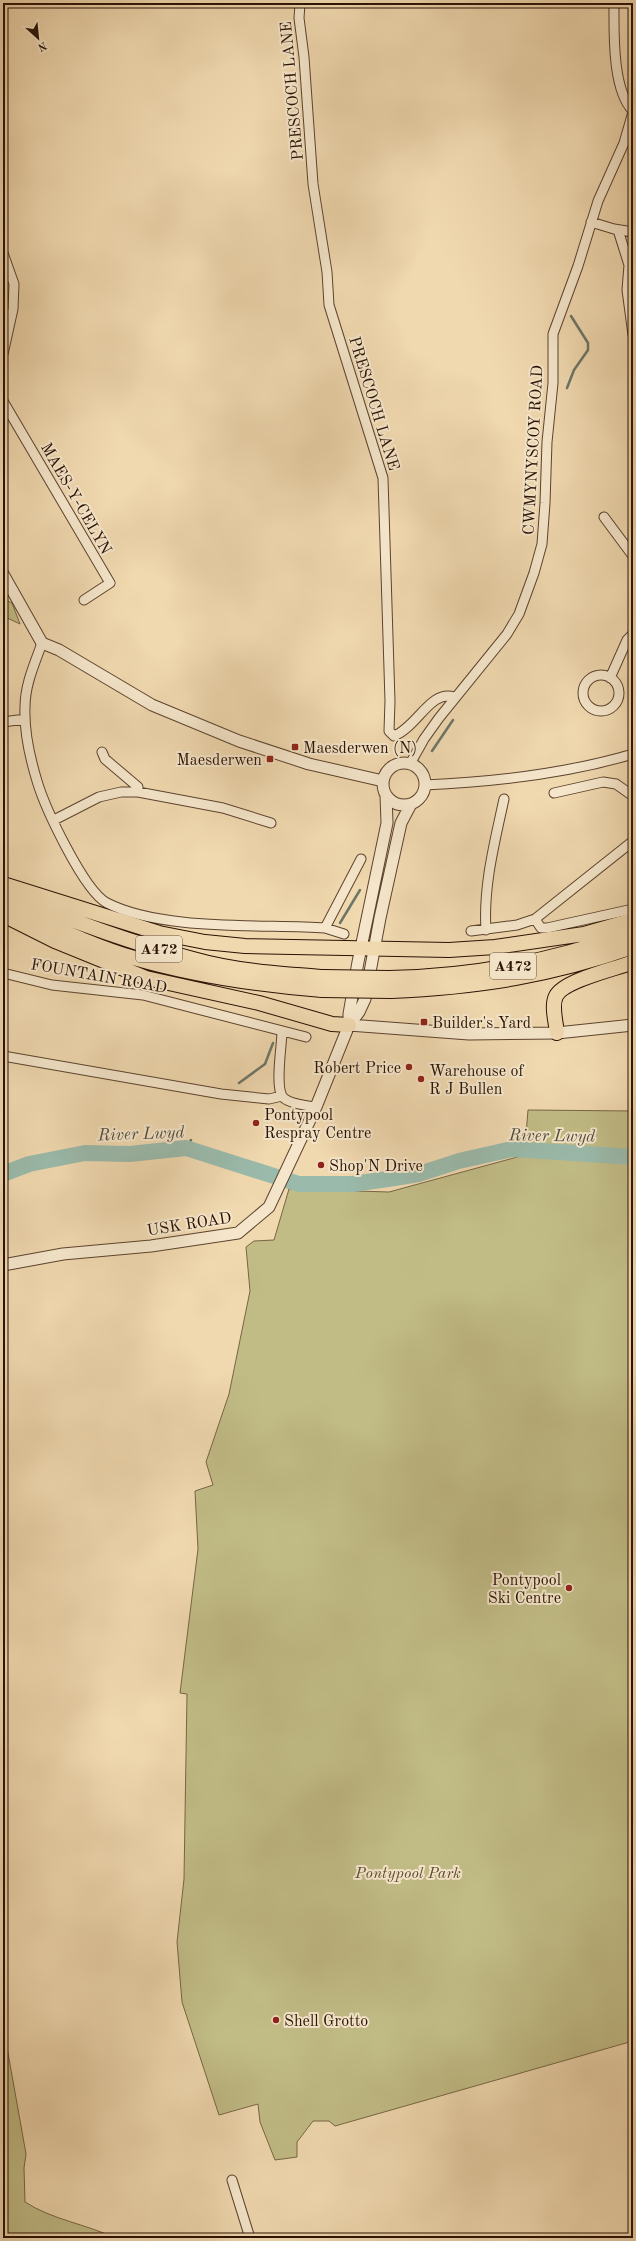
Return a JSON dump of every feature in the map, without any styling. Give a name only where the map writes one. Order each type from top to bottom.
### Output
[{"type":"main road","points":[[3,884],[159,933],[205,942],[245,946],[367,947],[449,950],[495,947],[584,934],[633,920]]},
{"type":"main road","name":"A472","points":[[3,892],[71,921],[194,959],[246,970],[323,983]]},
{"type":"main road","name":"A472","points":[[3,906],[133,958],[191,972],[275,986],[323,983],[390,985],[439,989],[522,978],[600,959],[633,947]]},
{"type":"main road","points":[[3,914],[55,941],[146,978],[259,1003],[332,1024],[349,1025]]},
{"type":"main road","name":"A472","points":[[390,985],[524,965],[581,951],[633,933]]},
{"type":"main road","points":[[557,1033],[554,1001],[565,986],[633,962]]},
{"type":"street","name":"PRESCOCH LANE","points":[[300,3],[299,18],[304,57],[313,184],[327,272],[329,305],[383,478],[390,687],[389,731],[394,736],[405,732],[436,698],[447,695],[454,697]]},
{"type":"street","points":[[614,3],[617,70],[628,106],[633,112]]},
{"type":"street","name":"CWMYNYSCOY ROAD","points":[[410,764],[424,739],[454,697],[507,634],[519,614],[534,573],[542,544],[547,442],[553,383],[553,334],[559,312],[578,266],[598,201],[624,143],[633,112]]},
{"type":"street","points":[[591,222],[618,230],[632,229]]},
{"type":"street","points":[[618,230],[629,265],[627,290],[633,335]]},
{"type":"street","points":[[3,253],[14,284],[13,308],[3,354]]},
{"type":"street","name":"MAES-Y-CELYN","points":[[3,401],[110,583],[84,600]]},
{"type":"street","points":[[604,517],[633,556]]},
{"type":"street","points":[[3,574],[42,643],[60,650],[152,705],[240,741],[310,764],[384,781]]},
{"type":"street","points":[[610,678],[627,640],[633,634]]},
{"type":"street","points":[[42,643],[32,670],[25,697],[25,719],[38,782],[54,820],[88,886],[106,903],[146,916],[198,924],[325,928],[344,934]]},
{"type":"street","points":[[3,722],[25,719]]},
{"type":"street","points":[[102,752],[105,759],[138,787],[138,792]]},
{"type":"street","points":[[425,785],[498,780],[559,772],[633,754]]},
{"type":"street","points":[[397,764],[410,764],[420,770],[425,785],[420,797],[411,804],[401,823],[367,947],[387,823],[384,781],[386,772],[397,764]]},
{"type":"street","points":[[554,793],[603,782],[616,784],[633,796]]},
{"type":"street","points":[[54,820],[99,797],[121,792],[138,792],[223,808],[271,823]]},
{"type":"street","points":[[386,794],[389,799],[400,804],[411,804]]},
{"type":"street","points":[[486,930],[485,913],[489,876],[504,799]]},
{"type":"street","points":[[472,931],[517,925],[535,919],[633,841]]},
{"type":"street","points":[[325,928],[358,872],[361,859]]},
{"type":"street","points":[[535,919],[541,928],[547,928],[633,909]]},
{"type":"street","name":"USK ROAD","points":[[3,1265],[63,1254],[151,1246],[238,1233],[269,1207],[280,1188],[316,1108],[349,1025],[349,1014],[367,947]]},
{"type":"street","name":"FOUNTAIN ROAD","points":[[3,973],[52,985],[143,995],[306,1037]]},
{"type":"street","points":[[349,1025],[469,1034],[557,1033],[633,1025]]},
{"type":"street","points":[[282,1031],[279,1086],[282,1096],[287,1100],[316,1108]]},
{"type":"street","points":[[3,1056],[221,1094],[270,1099],[282,1096]]},
{"type":"street","points":[[232,2180],[250,2238]]},
{"type":"green space","points":[[3,599],[12,603],[20,624],[3,616]]},
{"type":"green space","name":"Pontypool Park","points":[[528,1110],[633,1111],[633,2041],[335,2126],[329,2121],[313,2121],[297,2142],[297,2157],[275,2160],[260,2122],[258,2104],[219,2115],[182,2002],[177,1942],[184,1879],[187,1694],[180,1693],[198,1549],[195,1491],[213,1485],[206,1462],[229,1394],[250,1291],[246,1247],[254,1241],[274,1240],[289,1189],[389,1192],[521,1156],[526,1135]]},
{"type":"green space","points":[[3,2025],[26,2154],[24,2168],[25,2202],[58,2218],[93,2229],[115,2238],[3,2238]]},
{"type":"waterway","points":[[567,388],[574,370],[588,350],[588,343],[571,316]]},
{"type":"waterway","points":[[432,751],[453,720]]},
{"type":"waterway","points":[[340,923],[360,890]]},
{"type":"waterway","points":[[239,1083],[265,1064],[273,1043]]},
{"type":"waterway","points":[[186,1148],[191,1140]]},
{"type":"waterway","name":"River Lwyd","points":[[3,1174],[29,1164],[85,1153],[130,1154],[186,1148],[299,1184],[353,1184],[419,1174],[459,1161],[512,1149],[633,1157]]},
{"type":"place","name":"Maesderwen (N)","points":[[295,747]]},
{"type":"place","name":"Maesderwen","points":[[270,759]]},
{"type":"place","name":"Builder's Yard","points":[[424,1022]]},
{"type":"place","name":"Robert Price","points":[[409,1067]]},
{"type":"place","name":"Warehouse of R J Bullen","points":[[421,1079]]},
{"type":"place","name":"Pontypool Respray Centre","points":[[256,1123]]},
{"type":"place","name":"Shop'N Drive","points":[[321,1165]]},
{"type":"place","name":"Pontypool Ski Centre","points":[[569,1588]]},
{"type":"place","name":"Shell Grotto","points":[[276,2020]]}]
